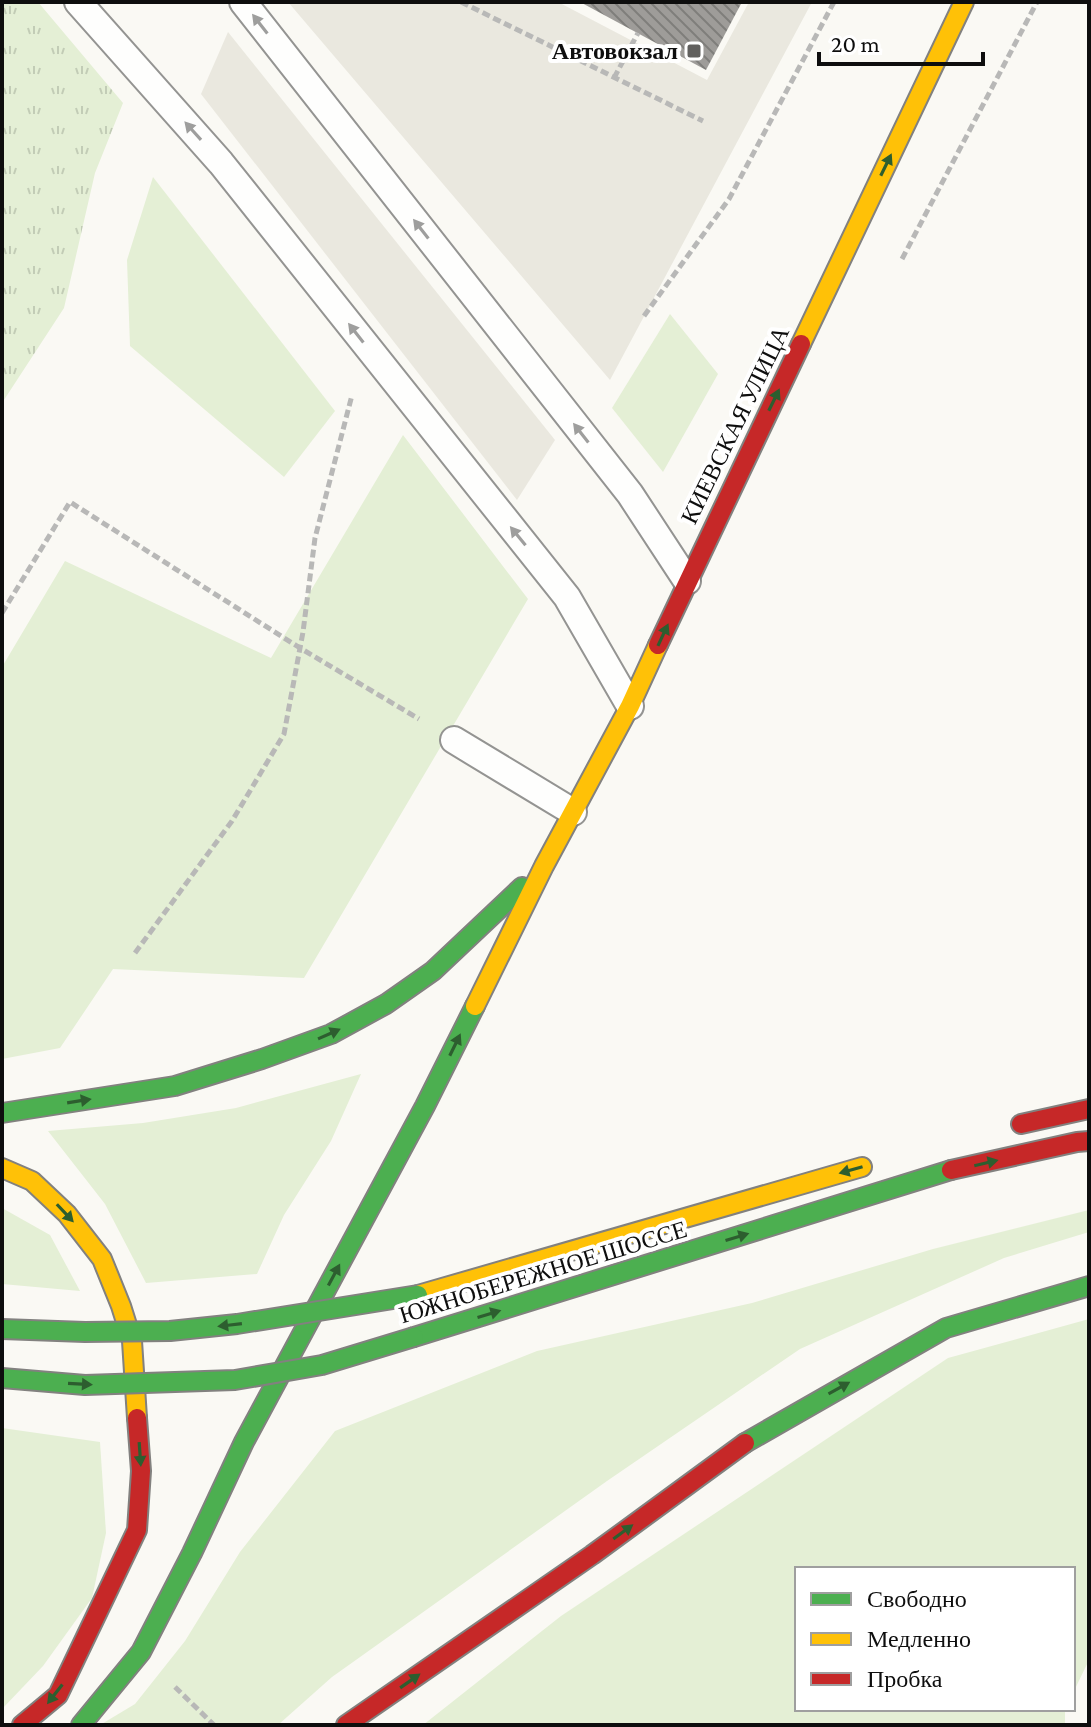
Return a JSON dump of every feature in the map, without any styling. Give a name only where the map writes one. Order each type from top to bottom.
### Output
[{"type":"main road","name":"КИЕВСКАЯ УЛИЦА","points":[[81,1725],[141,1652],[244,1442],[425,1106],[544,866],[630,706],[964,2]]},
{"type":"main road","points":[[2,1113],[175,1086],[331,1034],[386,1004],[433,971],[544,866]]},
{"type":"main road","points":[[1008,1127],[1086,1107]]},
{"type":"main road","name":"ЮЖНОБЕРЕЖНОЕ ШОССЕ","points":[[2,1378],[85,1385],[235,1380],[322,1365],[948,1171],[1089,1141]]},
{"type":"main road","name":"ЮЖНОБЕРЕЖНОЕ ШОССЕ","points":[[2,1329],[170,1331],[250,1322],[418,1295],[873,1164]]},
{"type":"main road","points":[[2,1168],[32,1181],[67,1214],[102,1259],[132,1341],[141,1471],[137,1530],[58,1695],[22,1725]]},
{"type":"main road","points":[[346,1725],[592,1555],[755,1436],[946,1328],[1089,1286]]},
{"type":"lane","points":[[78,2],[221,163],[567,597],[630,706]]},
{"type":"lane","points":[[243,2],[630,494],[687,581]]},
{"type":"lane","points":[[454,740],[573,812]]},
{"type":"path","points":[[461,2],[703,121]]},
{"type":"path","points":[[644,316],[729,199],[834,2]]},
{"type":"path","points":[[614,78],[638,33]]},
{"type":"path","points":[[135,953],[232,821],[284,734],[315,538],[354,390]]},
{"type":"path","points":[[2,613],[70,502],[300,648],[454,740]]},
{"type":"green space","points":[[2,2],[38,2],[123,103],[95,173],[64,308],[2,403]]},
{"type":"green space","points":[[153,177],[335,411],[284,477],[130,346],[127,260]]},
{"type":"green space","points":[[670,314],[718,374],[663,472],[612,408]]},
{"type":"green space","points":[[403,435],[528,599],[304,978],[113,969],[60,1048],[2,1059],[2,667],[65,561],[271,658]]},
{"type":"green space","points":[[361,1074],[331,1141],[284,1215],[257,1274],[146,1283],[105,1204],[48,1131],[143,1123],[236,1108]]},
{"type":"green space","points":[[2,1208],[50,1235],[80,1291],[2,1284]]},
{"type":"green space","points":[[1089,1210],[1089,1232],[1004,1258],[800,1349],[607,1481],[332,1677],[278,1725],[100,1725],[135,1704],[185,1641],[240,1552],[335,1431],[537,1351],[752,1303],[933,1249]]},
{"type":"green space","points":[[1089,1319],[1089,1660],[1075,1689],[1075,1567],[795,1567],[795,1711],[1065,1711],[1065,1725],[423,1725],[561,1616],[948,1358]]},
{"type":"green space","points":[[2,1428],[100,1442],[106,1533],[92,1598],[43,1666],[2,1709]]},
{"type":"shaded area","points":[[288,2],[558,2],[707,80],[749,2],[812,2],[610,380]]},
{"type":"shaded area","points":[[228,32],[555,440],[517,500],[201,94]]},
{"type":"building","name":"Автовокзал","points":[[580,2],[742,2],[706,70]]},
{"type":"traffic: fast","points":[[2,1113],[175,1086],[331,1034],[386,1004],[433,971],[522,887]]},
{"type":"traffic: fast","points":[[81,1725],[141,1652],[244,1442],[425,1106],[475,1006]]},
{"type":"traffic: fast","points":[[414,1337],[951,1170]]},
{"type":"traffic: fast","points":[[745,1443],[946,1328],[1089,1286]]},
{"type":"traffic: fast","points":[[2,1329],[170,1331],[237,1324],[418,1295]]},
{"type":"traffic: fast","points":[[2,1378],[85,1385],[235,1380],[322,1365],[414,1337]]},
{"type":"traffic: slow","points":[[801,344],[964,2]]},
{"type":"traffic: slow","points":[[475,1006],[544,866],[630,706],[658,645]]},
{"type":"traffic: slow","points":[[418,1295],[862,1167]]},
{"type":"traffic: slow","points":[[2,1168],[32,1181],[67,1214],[102,1259],[132,1341],[137,1418]]},
{"type":"traffic: jam","points":[[658,645],[801,344]]},
{"type":"traffic: jam","points":[[1021,1124],[1089,1109]]},
{"type":"traffic: jam","points":[[951,1170],[1089,1141]]},
{"type":"traffic: jam","points":[[22,1725],[58,1695],[137,1530],[141,1471],[137,1418]]},
{"type":"traffic: jam","points":[[346,1725],[592,1555],[745,1443]]},
{"type":"place","name":"Автовокзал","points":[[694,51]]}]
